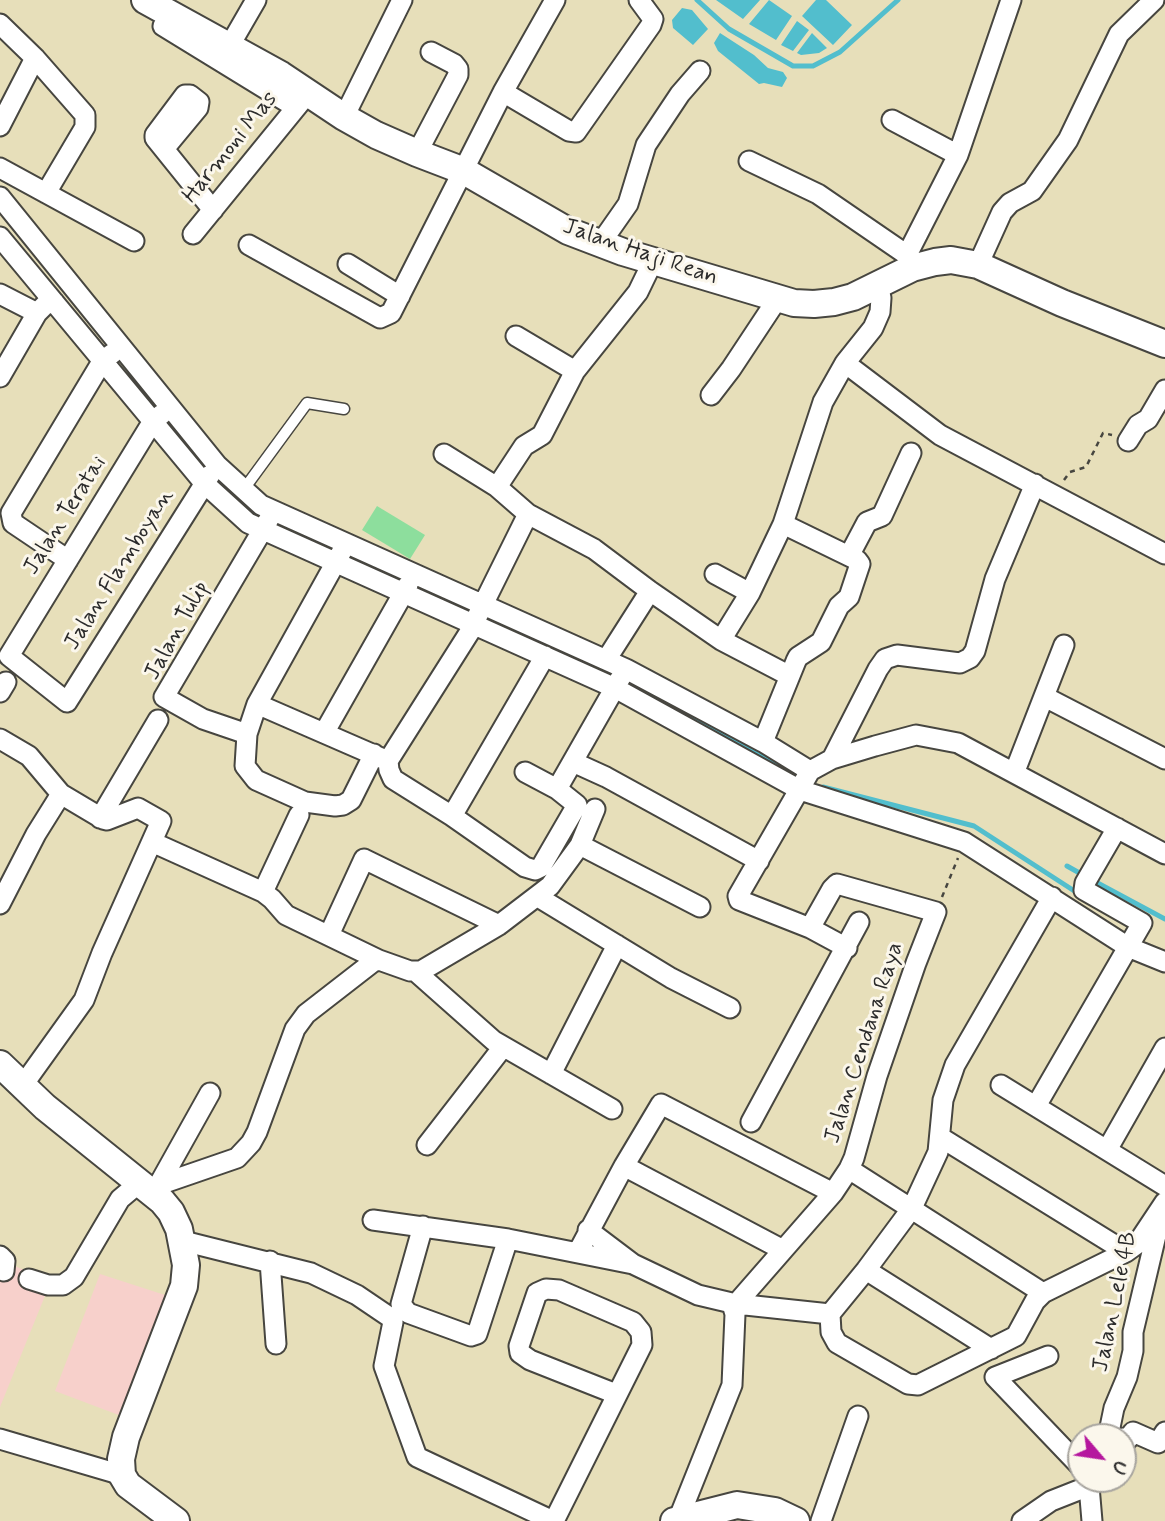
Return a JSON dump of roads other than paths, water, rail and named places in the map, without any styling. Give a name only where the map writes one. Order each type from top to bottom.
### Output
[{"type":"street","name":"Jalan Haji Rean","points":[[145,0],[230,46],[302,100],[344,117],[417,153],[468,163],[568,231],[600,244],[794,303],[834,302],[878,285],[910,262],[951,260],[978,265],[1062,303],[1165,344]]},
{"type":"street","points":[[230,46],[256,0]]},
{"type":"street","points":[[344,117],[402,0]]},
{"type":"street","points":[[249,246],[380,318],[391,313],[503,92],[555,0]]},
{"type":"street","points":[[503,92],[569,131],[576,132],[651,25],[653,19],[639,0]]},
{"type":"street","points":[[749,161],[818,194],[910,262],[958,155],[1011,0]]},
{"type":"street","points":[[978,265],[1002,212],[1032,191],[1068,140],[1119,34],[1157,6]]},
{"type":"street","points":[[0,24],[35,58],[85,115],[86,121],[46,193]]},
{"type":"street","points":[[163,26],[302,100]]},
{"type":"street","points":[[417,153],[458,75],[454,64],[431,51]]},
{"type":"street","points":[[0,126],[35,58]]},
{"type":"street","points":[[600,244],[628,204],[646,145],[680,94],[700,71]]},
{"type":"street","name":"Harmoni Mas","points":[[193,234],[302,100]]},
{"type":"street","points":[[892,120],[958,155]]},
{"type":"street","points":[[164,149],[213,210]]},
{"type":"street","points":[[0,168],[134,241]]},
{"type":"street","points":[[0,197],[217,465],[261,505],[268,521]]},
{"type":"street","points":[[0,237],[204,483],[240,518],[268,521],[478,615],[606,660],[620,678],[805,780],[964,842],[1128,947],[1165,962]]},
{"type":"street","points":[[497,487],[524,446],[542,435],[575,371],[638,292],[653,261]]},
{"type":"street","points":[[348,264],[400,296]]},
{"type":"street","points":[[721,640],[750,593],[783,524],[823,402],[845,363],[873,328],[880,312],[878,285]]},
{"type":"street","points":[[0,294],[37,313]]},
{"type":"street","points":[[711,395],[778,298]]},
{"type":"street","points":[[0,377],[37,313],[45,305],[54,302]]},
{"type":"street","points":[[516,336],[575,371]]},
{"type":"street","points":[[68,560],[13,523],[11,513],[103,360],[122,347]]},
{"type":"street","points":[[845,363],[940,435],[1165,554]]},
{"type":"street","points":[[1128,441],[1138,425],[1148,419],[1165,390]]},
{"type":"street","name":"Jalan Teratai","points":[[9,656],[153,421],[170,407]]},
{"type":"street","points":[[763,742],[798,657],[821,642],[839,606],[849,597],[855,560],[867,522],[882,516],[911,453]]},
{"type":"street","points":[[444,454],[497,487],[528,514],[594,549],[650,592],[721,640],[788,676]]},
{"type":"street","name":"Jalan Flamboyan","points":[[9,656],[67,702],[217,465]]},
{"type":"street","points":[[832,759],[878,669],[886,659],[897,655],[960,663],[970,658],[975,651],[995,579],[1035,484]]},
{"type":"street","points":[[340,553],[257,704],[247,734],[245,766],[256,780],[305,802],[335,806],[351,800],[478,615],[528,514]]},
{"type":"street","name":"Jalan Tulip","points":[[247,734],[204,719],[164,697],[268,521]]},
{"type":"street","points":[[783,524],[855,560]]},
{"type":"street","points":[[715,574],[750,593]]},
{"type":"street","points":[[324,733],[409,584]]},
{"type":"street","points":[[606,660],[650,592]]},
{"type":"street","points":[[478,615],[545,656],[620,678],[763,742],[805,780]]},
{"type":"street","points":[[1015,771],[1064,645]]},
{"type":"street","points":[[452,816],[545,656]]},
{"type":"street","points":[[557,789],[620,678]]},
{"type":"street","points":[[1045,697],[1165,759]]},
{"type":"street","points":[[257,704],[381,757],[393,779],[525,867],[535,870],[541,867],[588,813]]},
{"type":"street","points":[[100,818],[158,720]]},
{"type":"street","points":[[847,948],[810,928],[740,900],[738,896],[805,780],[832,759],[916,735],[958,743],[1015,771],[1165,854]]},
{"type":"street","points":[[0,739],[29,756],[61,794],[100,818],[107,820],[134,808],[141,809],[161,821],[83,1000],[23,1085]]},
{"type":"street","points":[[573,762],[606,776],[759,860]]},
{"type":"street","points":[[525,772],[557,789],[588,813]]},
{"type":"street","points":[[1,897],[61,794]]},
{"type":"street","points":[[152,842],[263,892],[286,915],[379,960],[421,971],[499,925],[550,886],[580,845],[588,813]]},
{"type":"street","points":[[263,892],[299,816]]},
{"type":"street","points":[[1036,1106],[1142,923],[1085,892],[1088,878],[1117,828]]},
{"type":"street","points":[[580,845],[699,907]]},
{"type":"street","points":[[329,935],[364,859],[499,925]]},
{"type":"street","name":"Jalan Cendana Raya","points":[[734,1304],[833,1192],[849,1169],[877,1076],[936,912],[838,884],[832,889],[810,928]]},
{"type":"street","points":[[538,897],[671,978],[730,1008]]},
{"type":"street","points":[[1052,897],[955,1065],[943,1100],[938,1152],[912,1208],[830,1314],[831,1332],[837,1343],[913,1386],[1016,1336],[1035,1301],[1043,1293],[1126,1252],[1137,1244],[1160,1210]]},
{"type":"street","points":[[751,1122],[859,922]]},
{"type":"street","points":[[551,1074],[617,945]]},
{"type":"street","points":[[29,1279],[48,1285],[63,1285],[74,1277],[120,1199],[148,1186],[225,1163],[244,1152],[264,1116],[295,1029],[315,1006],[379,960]]},
{"type":"street","points":[[415,971],[494,1041],[611,1109]]},
{"type":"street","points":[[427,1145],[503,1047]]},
{"type":"street","points":[[1107,1150],[1165,1048]]},
{"type":"street","points":[[0,1065],[45,1107],[148,1186],[171,1212],[183,1241],[186,1265],[184,1286],[126,1437],[121,1459],[122,1475],[128,1485],[176,1521]]},
{"type":"street","points":[[1001,1085],[1165,1186]]},
{"type":"street","points":[[148,1186],[210,1093]]},
{"type":"street","points":[[578,1252],[661,1104],[833,1192]]},
{"type":"street","points":[[940,1138],[1126,1252]]},
{"type":"street","points":[[624,1166],[783,1250]]},
{"type":"street","points":[[849,1169],[1043,1293]]},
{"type":"street","name":"Jalan Lele 4B","points":[[1111,1423],[1127,1377],[1133,1350],[1133,1332],[1160,1210]]},
{"type":"street","points":[[373,1220],[508,1239],[633,1264]]},
{"type":"street","points":[[423,1226],[401,1304],[408,1313],[471,1336],[477,1334],[508,1239]]},
{"type":"street","points":[[588,1230],[633,1264],[698,1295],[734,1304],[830,1314]]},
{"type":"street","points":[[183,1241],[311,1273],[357,1295],[391,1318],[393,1322],[384,1366],[420,1460],[498,1493],[554,1521],[642,1345],[640,1332],[633,1322],[559,1290],[546,1289],[537,1293],[519,1346],[520,1353],[530,1360],[616,1394]]},
{"type":"street","points":[[270,1261],[276,1344]]},
{"type":"street","points":[[866,1270],[991,1349]]},
{"type":"street","points":[[676,1520],[732,1385],[734,1304]]},
{"type":"street","points":[[1048,1356],[995,1377],[1067,1452]]},
{"type":"street","points":[[821,1521],[858,1416]]},
{"type":"street","points":[[1137,1434],[1158,1443],[1165,1432]]},
{"type":"street","points":[[0,1439],[122,1475]]},
{"type":"street","points":[[1023,1521],[1067,1493]]},
{"type":"street","points":[[1092,1493],[1092,1521]]},
{"type":"street","points":[[676,1520],[737,1505],[775,1511],[796,1521]]},
{"type":"lane","points":[[244,489],[307,403],[344,410]]},
{"type":"water","points":[[716,0],[760,0],[743,19]]},
{"type":"water","points":[[769,0],[792,16],[776,40],[749,24]]},
{"type":"water","points":[[816,0],[826,0],[852,25],[833,45],[802,16]]},
{"type":"water","points":[[682,8],[692,10],[708,29],[693,45],[673,28],[672,20]]},
{"type":"water","points":[[797,21],[809,30],[793,51],[781,45]]},
{"type":"water","points":[[720,33],[754,55],[768,68],[783,72],[787,78],[782,87],[759,84],[718,51],[714,43]]},
{"type":"water","points":[[812,33],[827,48],[819,53],[797,53]]},
{"type":"waterway","points":[[697,0],[729,29],[793,66],[813,66],[840,52],[898,0]]},
{"type":"waterway","points":[[272,522],[336,551]]},
{"type":"waterway","points":[[345,555],[474,611]]},
{"type":"waterway","points":[[483,615],[626,681],[801,779]]},
{"type":"waterway","points":[[823,787],[974,826],[1079,894]]},
{"type":"waterway","points":[[1067,866],[1083,875]]},
{"type":"waterway","points":[[1092,880],[1165,919]]}]
